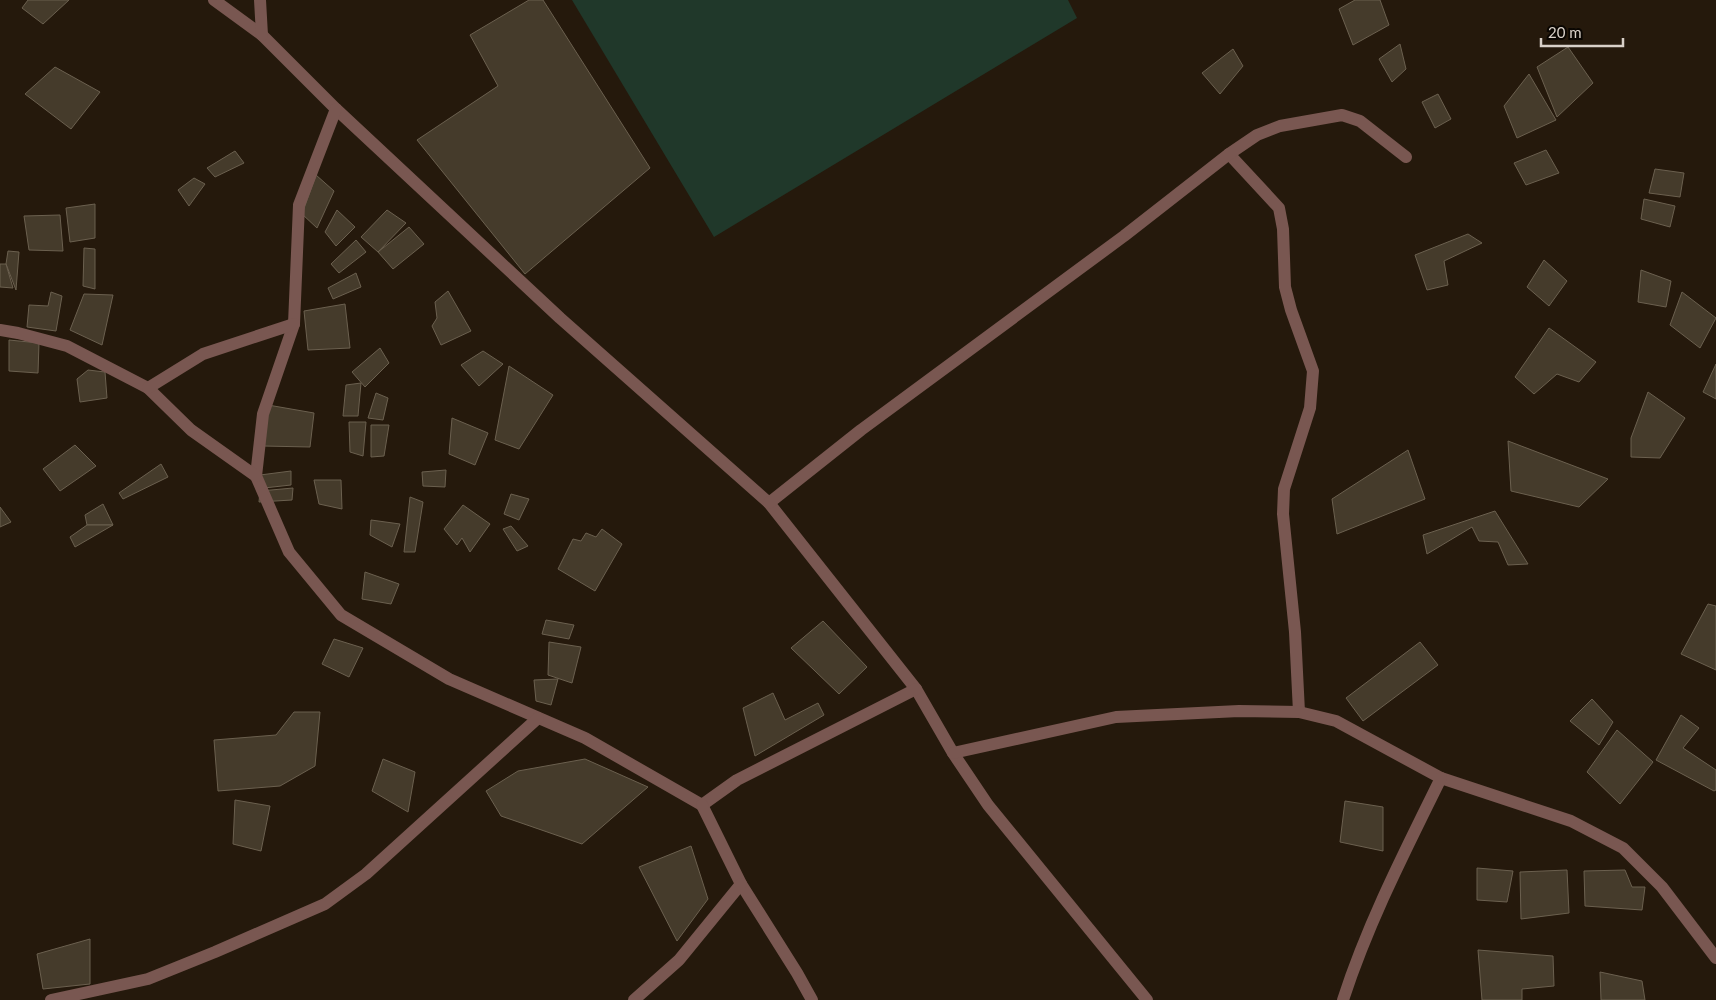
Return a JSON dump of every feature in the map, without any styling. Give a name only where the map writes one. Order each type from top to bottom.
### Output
[{"type":"street","points":[[214,0],[262,35],[336,110],[560,318],[768,503],[916,690],[953,753],[988,805],[1147,1000]]},
{"type":"street","points":[[260,0],[262,35]]},
{"type":"street","points":[[336,110],[299,205],[294,324],[263,414],[256,476],[289,552],[341,615],[449,679],[585,738],[702,805],[741,884],[812,1000]]},
{"type":"street","points":[[768,503],[861,430],[1124,236],[1229,154],[1257,135],[1280,126],[1342,115],[1360,121],[1406,157]]},
{"type":"street","points":[[1229,154],[1279,208],[1283,229],[1285,287],[1291,310],[1314,371],[1310,408],[1284,489],[1283,514],[1295,632],[1299,712]]},
{"type":"street","points":[[148,388],[203,354],[294,324]]},
{"type":"street","points":[[0,330],[67,346],[148,388],[191,430],[256,476]]},
{"type":"street","points":[[702,805],[737,780],[916,690]]},
{"type":"street","points":[[953,753],[1116,717],[1239,711],[1299,712],[1336,721],[1441,778],[1571,821],[1623,848],[1662,887],[1716,958]]},
{"type":"street","points":[[51,1000],[148,979],[216,952],[325,904],[366,874],[538,718]]},
{"type":"street","points":[[1343,1000],[1397,866],[1441,778]]},
{"type":"street","points":[[634,1000],[680,960],[741,884]]},
{"type":"green space","points":[[572,0],[1068,0],[1077,18],[714,237]]},
{"type":"building","points":[[28,0],[69,0],[43,24],[22,8]]},
{"type":"building","points":[[529,0],[543,0],[650,168],[525,274],[417,140],[498,86],[470,35]]},
{"type":"building","points":[[1355,0],[1380,0],[1389,25],[1353,45],[1339,9]]},
{"type":"building","points":[[1400,44],[1406,69],[1392,82],[1379,59]]},
{"type":"building","points":[[1568,47],[1593,83],[1557,117],[1537,67]]},
{"type":"building","points":[[1233,49],[1243,66],[1220,94],[1202,73]]},
{"type":"building","points":[[55,67],[100,92],[71,129],[25,94]]},
{"type":"building","points":[[1529,74],[1556,120],[1517,138],[1504,106]]},
{"type":"building","points":[[1438,94],[1451,119],[1435,128],[1422,102]]},
{"type":"building","points":[[1546,150],[1559,173],[1526,185],[1514,163]]},
{"type":"building","points":[[235,151],[244,163],[215,177],[207,168]]},
{"type":"building","points":[[1655,169],[1684,173],[1680,197],[1649,193]]},
{"type":"building","points":[[316,175],[334,191],[317,228],[302,214]]},
{"type":"building","points":[[194,178],[205,184],[189,206],[178,190]]},
{"type":"building","points":[[1644,199],[1675,206],[1670,227],[1641,219]]},
{"type":"building","points":[[95,204],[95,238],[70,242],[66,208]]},
{"type":"building","points":[[337,210],[355,227],[336,246],[325,232]]},
{"type":"building","points":[[387,210],[406,223],[378,252],[361,237]]},
{"type":"building","points":[[60,215],[63,251],[29,250],[24,216]]},
{"type":"building","points":[[409,227],[424,244],[393,269],[378,252]]},
{"type":"building","points":[[1468,234],[1482,243],[1444,261],[1448,285],[1427,290],[1415,255]]},
{"type":"building","points":[[356,240],[366,252],[339,273],[331,264]]},
{"type":"building","points":[[84,248],[95,249],[95,289],[83,286]]},
{"type":"building","points":[[8,251],[19,252],[16,290],[6,264]]},
{"type":"building","points":[[1544,260],[1567,281],[1549,306],[1527,287]]},
{"type":"building","points":[[0,264],[6,264],[13,288],[0,287]]},
{"type":"building","points":[[1641,270],[1671,281],[1666,307],[1638,302]]},
{"type":"building","points":[[356,273],[361,287],[333,299],[328,288]]},
{"type":"building","points":[[448,291],[471,331],[441,345],[432,326],[437,318],[435,302]]},
{"type":"building","points":[[51,292],[62,296],[56,331],[27,327],[29,305],[48,306]]},
{"type":"building","points":[[1682,292],[1716,318],[1700,348],[1670,325]]},
{"type":"building","points":[[84,294],[113,295],[102,345],[70,330]]},
{"type":"building","points":[[345,304],[350,348],[308,350],[304,311]]},
{"type":"building","points":[[1549,328],[1596,362],[1579,382],[1557,374],[1534,394],[1515,377]]},
{"type":"building","points":[[9,340],[39,343],[38,373],[9,371]]},
{"type":"building","points":[[380,348],[389,363],[365,387],[352,372]]},
{"type":"building","points":[[483,351],[503,364],[479,386],[461,365]]},
{"type":"building","points":[[1716,364],[1716,399],[1703,392]]},
{"type":"building","points":[[509,366],[553,395],[519,449],[495,440]]},
{"type":"building","points":[[88,370],[105,372],[107,398],[80,402],[77,379]]},
{"type":"building","points":[[361,383],[358,416],[343,416],[346,385]]},
{"type":"building","points":[[1648,392],[1685,418],[1660,458],[1631,457],[1631,438]]},
{"type":"building","points":[[376,393],[388,398],[383,420],[368,418]]},
{"type":"building","points":[[268,405],[314,413],[310,447],[263,446]]},
{"type":"building","points":[[452,418],[488,433],[475,465],[449,454]]},
{"type":"building","points":[[349,422],[366,422],[363,456],[350,452]]},
{"type":"building","points":[[371,425],[389,425],[384,456],[371,457]]},
{"type":"building","points":[[1508,441],[1608,479],[1579,507],[1511,491]]},
{"type":"building","points":[[75,445],[96,466],[60,491],[43,469]]},
{"type":"building","points":[[1408,450],[1425,499],[1337,534],[1332,499]]},
{"type":"building","points":[[161,464],[168,477],[123,499],[119,493]]},
{"type":"building","points":[[446,470],[445,487],[423,486],[422,472]]},
{"type":"building","points":[[291,471],[291,485],[264,488],[260,475]]},
{"type":"building","points":[[314,480],[341,480],[342,509],[319,504]]},
{"type":"building","points":[[293,488],[292,500],[259,502],[260,491]]},
{"type":"building","points":[[511,494],[529,499],[519,520],[504,514]]},
{"type":"building","points":[[410,497],[423,502],[415,552],[404,552]]},
{"type":"building","points":[[103,504],[113,525],[87,525],[85,515]]},
{"type":"building","points":[[463,505],[490,524],[470,552],[462,538],[457,545],[444,529]]},
{"type":"building","points":[[0,507],[11,522],[0,527]]},
{"type":"building","points":[[1495,511],[1528,564],[1508,565],[1498,542],[1479,541],[1472,527],[1427,554],[1423,535]]},
{"type":"building","points":[[371,520],[400,524],[392,547],[370,535]]},
{"type":"building","points":[[87,525],[113,525],[75,547],[70,537]]},
{"type":"building","points":[[511,526],[528,546],[517,551],[503,529]]},
{"type":"building","points":[[602,529],[622,544],[595,591],[558,569],[573,539],[581,541],[586,533],[596,537]]},
{"type":"building","points":[[365,572],[399,584],[391,604],[362,599]]},
{"type":"building","points":[[1708,604],[1716,606],[1716,670],[1681,654]]},
{"type":"building","points":[[546,620],[574,625],[569,639],[542,634]]},
{"type":"building","points":[[823,621],[867,667],[839,694],[791,648]]},
{"type":"building","points":[[334,639],[363,648],[349,677],[322,664]]},
{"type":"building","points":[[549,642],[581,647],[572,683],[548,675]]},
{"type":"building","points":[[1420,642],[1438,665],[1363,721],[1346,698]]},
{"type":"building","points":[[558,679],[551,705],[536,701],[534,680]]},
{"type":"building","points":[[773,693],[785,720],[818,703],[824,715],[755,756],[743,708]]},
{"type":"building","points":[[1592,699],[1613,722],[1599,745],[1570,721]]},
{"type":"building","points":[[294,712],[320,712],[315,766],[280,786],[218,791],[214,740],[276,735]]},
{"type":"building","points":[[1681,715],[1699,728],[1683,748],[1716,770],[1716,790],[1714,791],[1656,760]]},
{"type":"building","points":[[1617,730],[1653,762],[1620,804],[1587,772]]},
{"type":"building","points":[[383,759],[415,772],[408,812],[372,791]]},
{"type":"building","points":[[585,759],[648,787],[582,844],[501,816],[486,791],[518,771]]},
{"type":"building","points":[[235,800],[270,806],[261,851],[233,844]]},
{"type":"building","points":[[1345,801],[1383,807],[1383,851],[1340,842]]},
{"type":"building","points":[[691,846],[708,899],[677,941],[639,867]]},
{"type":"building","points":[[1477,868],[1513,871],[1507,902],[1477,900]]},
{"type":"building","points":[[1567,870],[1569,913],[1521,919],[1520,872]]},
{"type":"building","points":[[1625,870],[1632,887],[1645,887],[1642,910],[1585,906],[1584,871]]},
{"type":"building","points":[[90,939],[90,984],[43,989],[37,954]]},
{"type":"building","points":[[1478,950],[1553,956],[1554,986],[1522,989],[1522,1000],[1482,1000]]},
{"type":"building","points":[[1600,972],[1642,981],[1645,1000],[1601,1000]]}]
